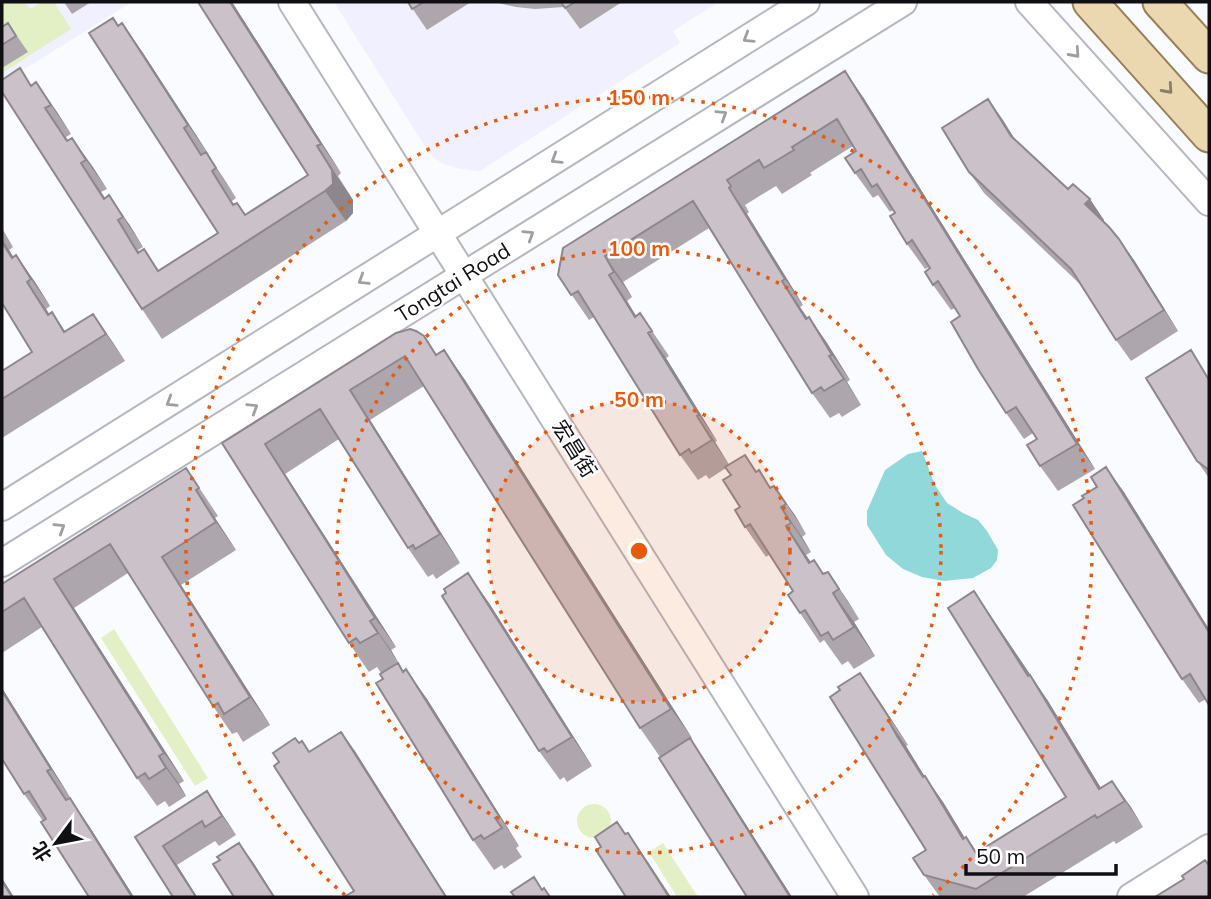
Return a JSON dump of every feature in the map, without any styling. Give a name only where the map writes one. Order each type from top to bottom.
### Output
[{"type":"main road","points":[[1090,2],[1209,135]]},
{"type":"main road","points":[[1160,2],[1209,56]]},
{"type":"street","name":"宏昌街","points":[[292,2],[855,897]]},
{"type":"street","points":[[2,507],[806,2]]},
{"type":"street","name":"Tongtai Road","points":[[2,563],[903,2]]},
{"type":"street","points":[[1029,2],[1209,202]]},
{"type":"street","points":[[1131,897],[1209,848]]},
{"type":"shaded area","points":[[2,2],[132,2],[2,83]]},
{"type":"shaded area","points":[[334,2],[719,2],[673,31],[680,43],[480,171],[456,168],[434,158]]},
{"type":"green space","points":[[2,2],[25,2],[30,9],[42,2],[54,2],[71,29],[2,73]]},
{"type":"green space","points":[[114,629],[208,778],[195,786],[101,638]]},
{"type":"green space","points":[[594,804],[606,809],[611,821],[606,833],[594,838],[582,833],[577,821],[582,809]]},
{"type":"green space","points":[[663,843],[698,897],[677,897],[649,852]]},
{"type":"water","points":[[922,451],[935,485],[947,503],[978,520],[998,550],[997,560],[991,568],[973,578],[944,581],[922,577],[903,569],[886,555],[867,525],[867,511],[885,470],[908,454]]},
{"type":"building","points":[[198,2],[230,2],[321,144],[317,146],[332,170],[333,184],[142,309],[2,92],[2,80],[20,68],[31,86],[36,82],[51,105],[45,108],[67,141],[72,138],[86,160],[81,163],[104,199],[109,195],[123,217],[118,220],[138,253],[144,249],[158,271],[218,233],[89,33],[113,18],[118,26],[122,23],[188,125],[184,128],[201,155],[206,152],[216,168],[212,171],[233,205],[237,203],[245,215],[308,175]]},
{"type":"building","points":[[408,2],[424,2],[412,9]]},
{"type":"building","points":[[561,2],[575,2],[565,8]]},
{"type":"building","points":[[8,23],[16,36],[2,45],[2,27]]},
{"type":"building","points":[[845,71],[1077,444],[1040,466],[1027,445],[1037,439],[1016,407],[1006,413],[978,369],[951,322],[960,316],[938,281],[933,285],[925,272],[930,268],[912,240],[907,244],[890,216],[895,213],[877,184],[872,187],[861,169],[855,173],[845,158],[856,151],[837,119],[764,168],[759,160],[727,180],[731,186],[729,188],[785,279],[782,281],[806,319],[809,317],[844,379],[824,391],[821,387],[812,393],[693,201],[605,256],[614,272],[609,275],[635,317],[640,313],[652,331],[648,333],[712,440],[691,453],[689,449],[680,455],[578,291],[571,295],[558,275],[563,248]]},
{"type":"building","points":[[988,99],[1011,136],[1068,189],[1073,184],[1090,199],[1085,204],[1119,239],[1164,310],[1116,340],[1071,269],[969,172],[942,128]]},
{"type":"building","points":[[2,242],[12,258],[16,255],[31,279],[27,282],[48,315],[52,312],[64,332],[93,314],[106,334],[2,399],[2,371],[32,352],[2,303]]},
{"type":"building","points":[[410,329],[424,336],[436,355],[444,350],[671,709],[640,728],[405,356],[350,390],[440,534],[415,549],[413,545],[408,548],[320,409],[265,444],[375,618],[370,621],[378,633],[360,643],[356,638],[349,643],[222,443],[396,333]]},
{"type":"building","points":[[1191,350],[1209,380],[1209,470],[1197,461],[1146,378]]},
{"type":"building","points":[[745,455],[756,472],[759,470],[770,488],[774,486],[786,504],[781,507],[791,523],[786,526],[809,563],[814,560],[823,574],[828,572],[839,589],[833,593],[854,627],[833,640],[828,632],[821,636],[805,610],[800,613],[788,595],[793,591],[750,524],[745,527],[735,510],[740,507],[723,480],[731,475],[725,467]]},
{"type":"building","points":[[1106,467],[1209,632],[1209,705],[1190,674],[1182,679],[1073,505],[1097,487],[1091,477]]},
{"type":"building","points":[[186,468],[216,522],[162,557],[250,697],[224,714],[218,703],[213,706],[110,544],[54,579],[164,753],[159,756],[166,768],[149,779],[145,773],[137,778],[24,598],[2,612],[2,584]]},
{"type":"building","points":[[468,573],[572,737],[547,752],[544,748],[539,751],[442,596],[446,593],[444,589]]},
{"type":"building","points":[[974,591],[1028,676],[1030,675],[1099,789],[1112,781],[1125,801],[1097,818],[1095,815],[976,889],[924,875],[913,858],[926,850],[830,697],[840,690],[838,687],[860,673],[923,777],[925,776],[963,839],[966,837],[976,853],[1066,797],[948,608]]},
{"type":"building","points":[[398,663],[403,672],[406,669],[499,816],[495,818],[502,828],[484,839],[481,835],[473,840],[376,683],[383,679],[380,674]]},
{"type":"building","points":[[2,691],[51,769],[47,771],[66,800],[70,798],[132,897],[89,897],[41,822],[46,819],[29,791],[24,794],[2,759]]},
{"type":"building","points":[[341,732],[446,897],[344,897],[354,891],[274,766],[279,762],[273,753],[295,738],[299,743],[302,741],[309,752]]},
{"type":"building","points":[[690,738],[790,897],[747,897],[659,758]]},
{"type":"building","points":[[207,791],[222,816],[205,827],[202,821],[163,846],[196,897],[173,897],[135,837]]},
{"type":"building","points":[[617,822],[625,834],[628,833],[669,897],[626,897],[596,850],[601,847],[595,837]]},
{"type":"building","points":[[239,843],[274,897],[234,897],[213,864],[220,860],[217,857]]},
{"type":"building","points":[[1205,860],[1209,863],[1209,897],[1155,897],[1184,879],[1182,876]]},
{"type":"building","points":[[534,877],[550,897],[515,897],[511,892]]},
{"type":"building","points":[[2,881],[12,897],[2,897]]}]
